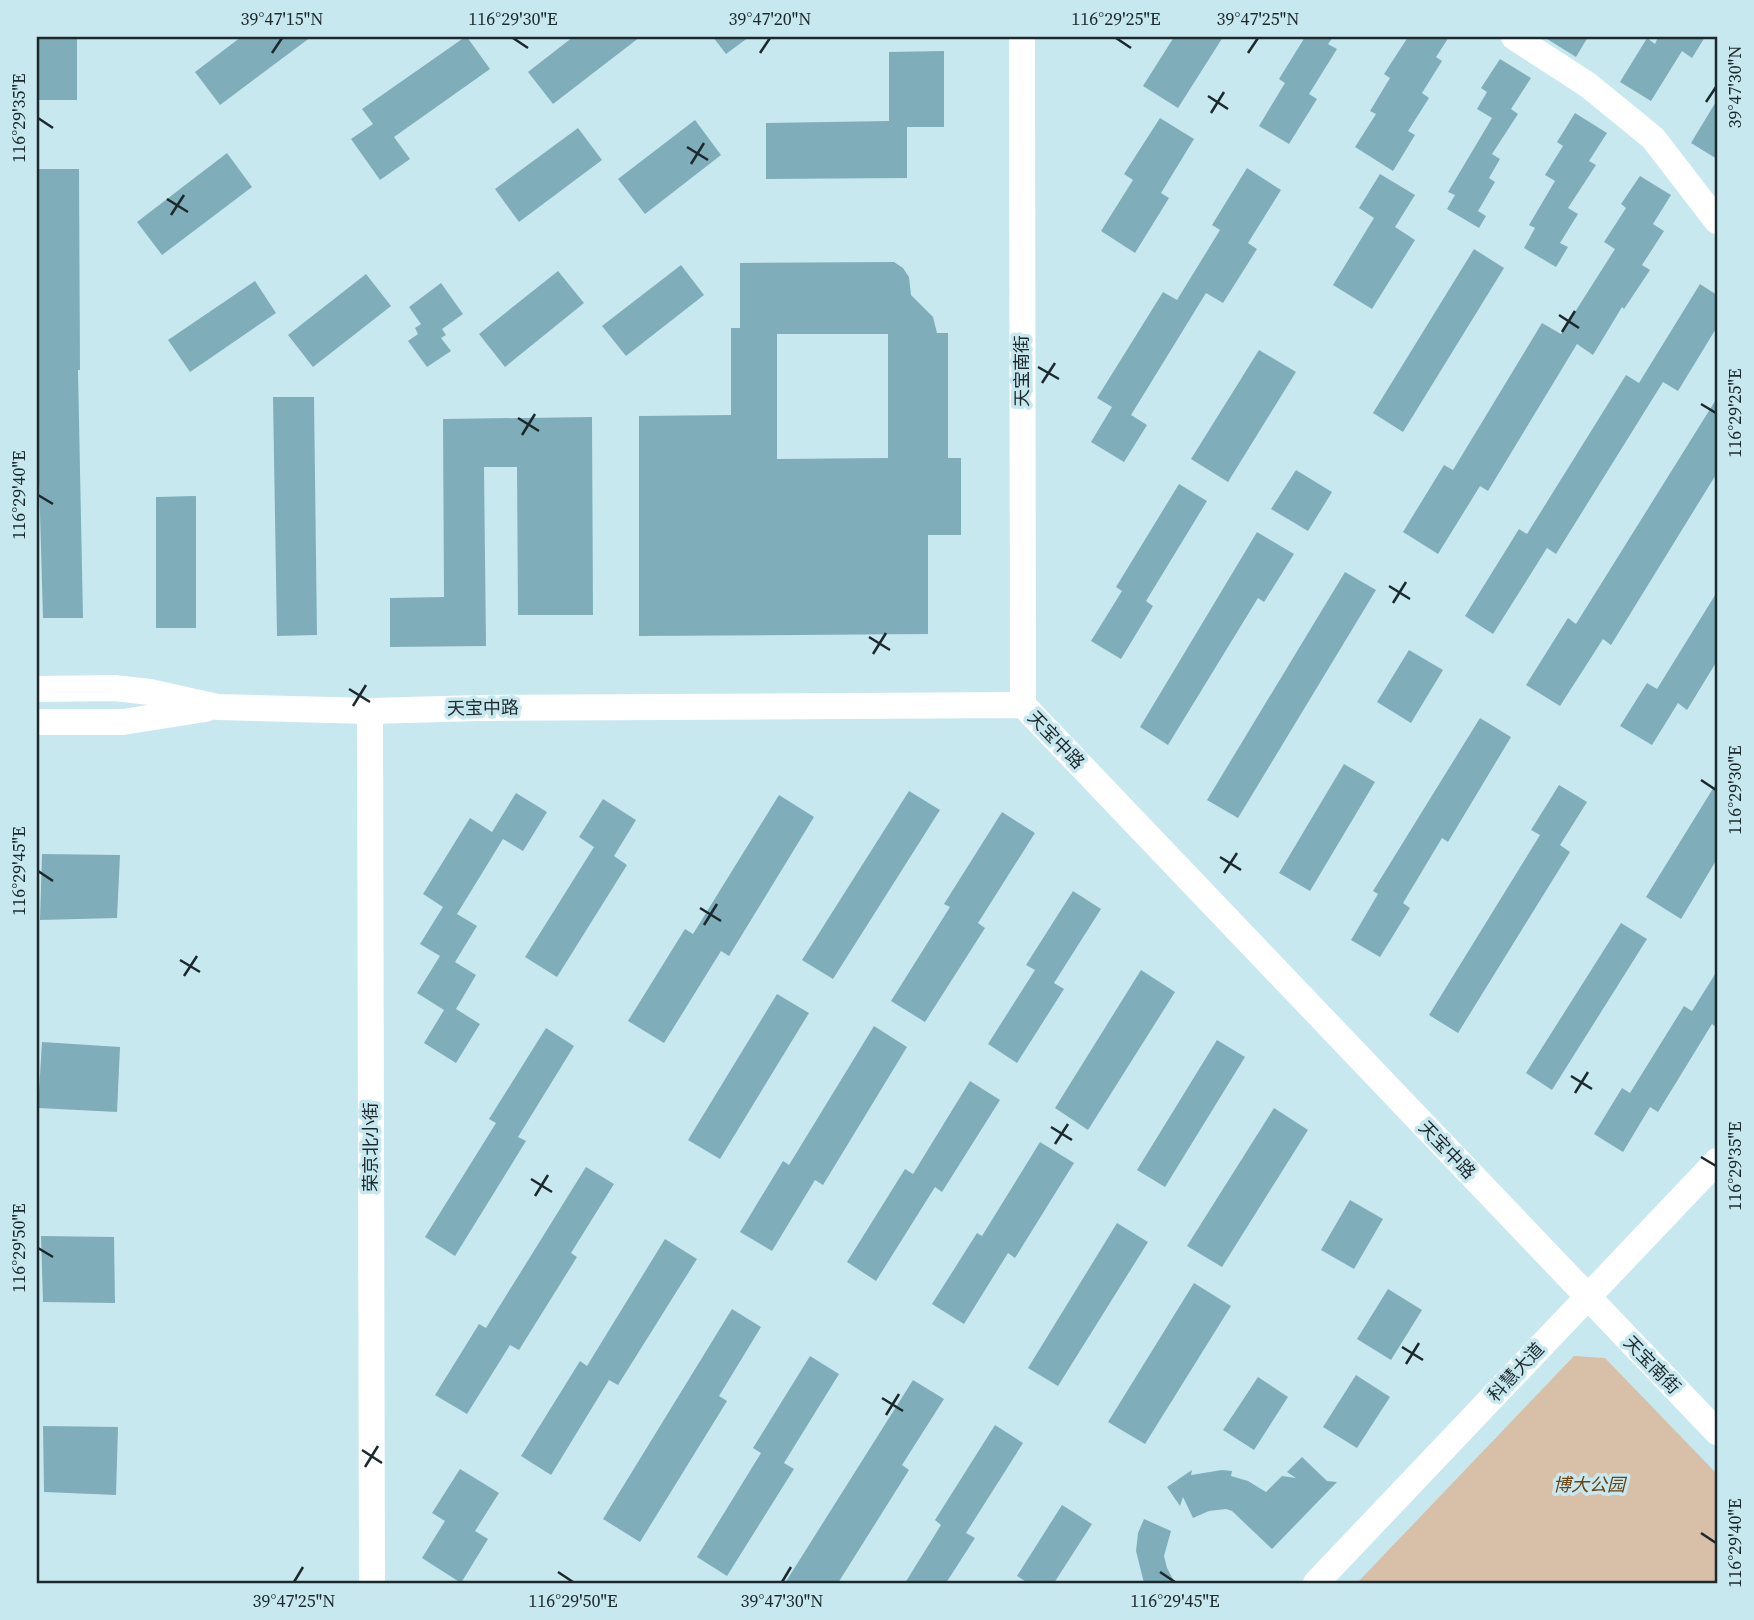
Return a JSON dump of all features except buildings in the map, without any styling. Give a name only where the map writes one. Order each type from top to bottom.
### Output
[{"type":"street","name":"天宝南街","points":[[1022,37],[1023,705]]},
{"type":"street","points":[[1514,37],[1588,85],[1653,138],[1717,221]]},
{"type":"street","name":"天宝中路","points":[[37,689],[114,688],[150,692],[217,707]]},
{"type":"street","name":"天宝中路","points":[[37,722],[124,722],[217,707],[370,711],[1023,705],[1588,1297]]},
{"type":"street","name":"荣京北小街","points":[[370,711],[372,1583]]},
{"type":"street","name":"科慧大道","points":[[1316,1583],[1717,1161]]},
{"type":"street","name":"天宝南街","points":[[1588,1297],[1717,1432]]},
{"type":"green space","name":"博大公园","points":[[1574,1356],[1605,1358],[1717,1474],[1717,1583],[1357,1583]]}]
